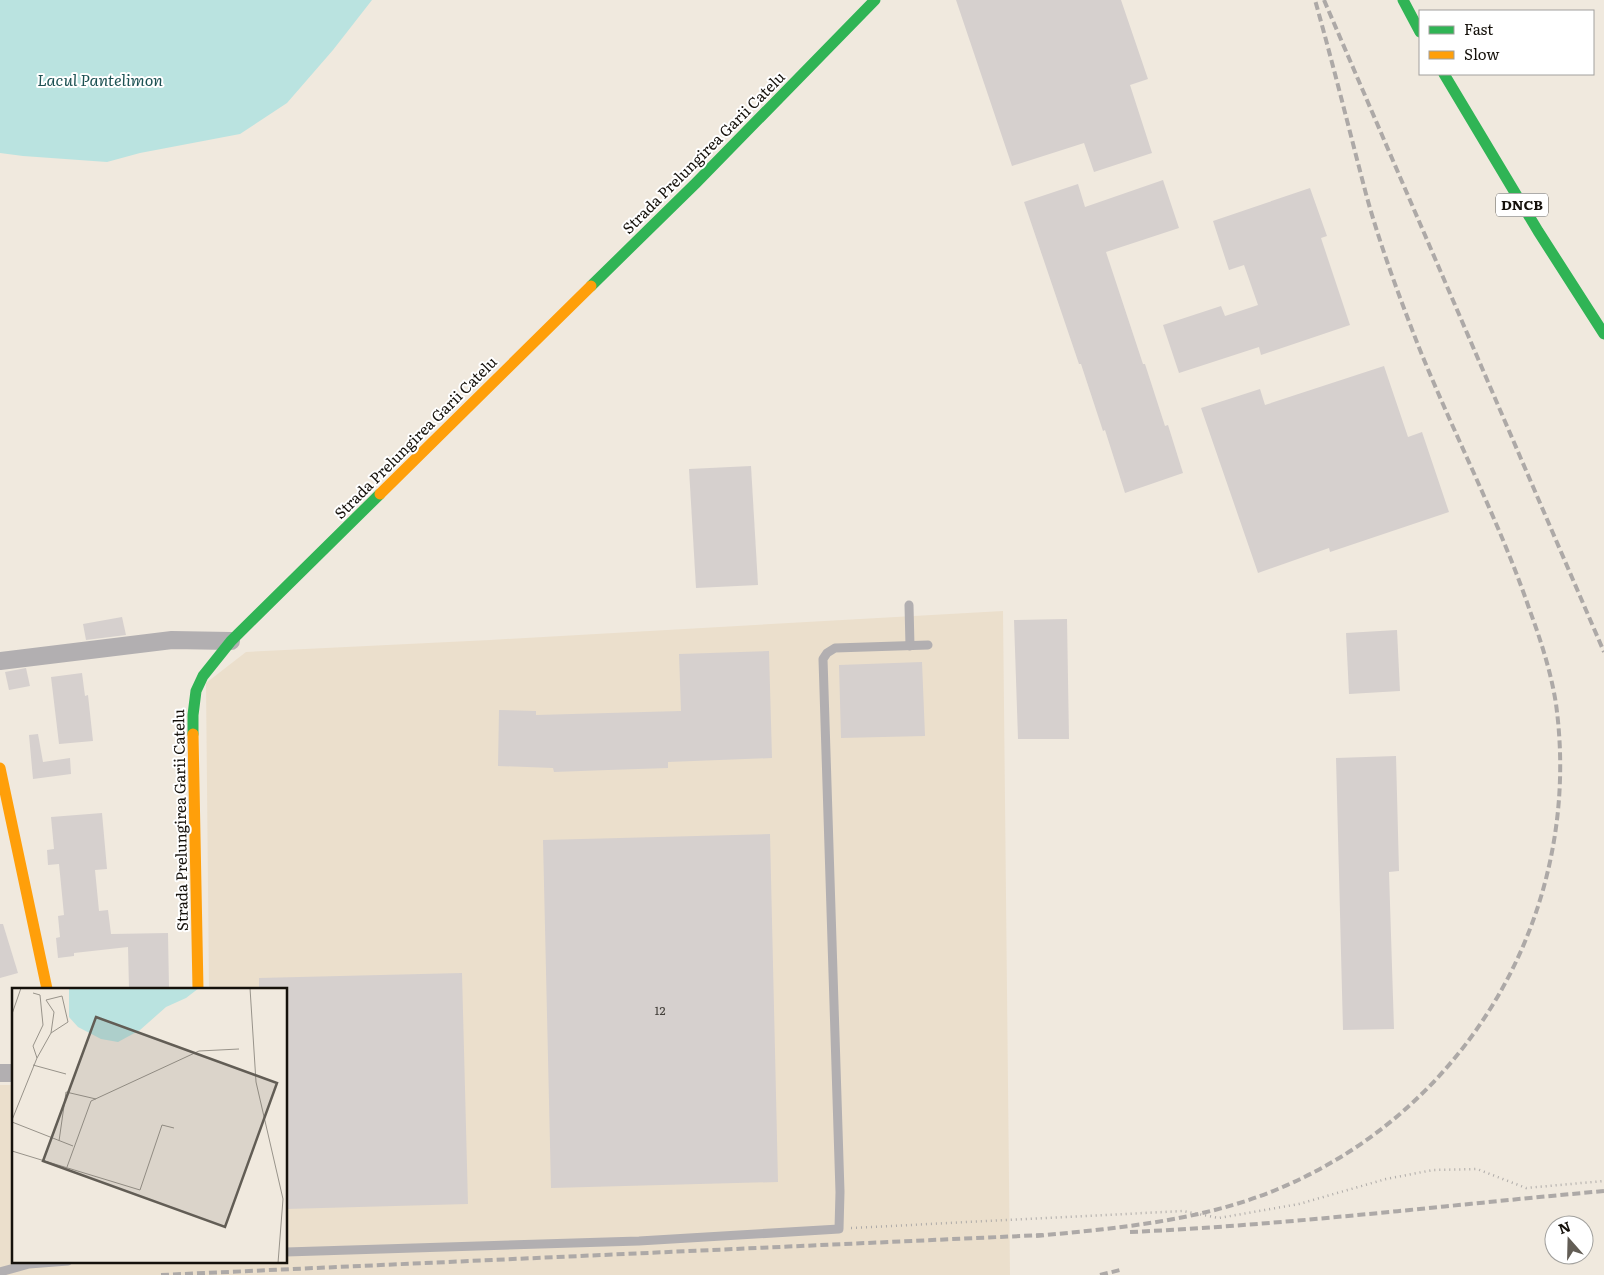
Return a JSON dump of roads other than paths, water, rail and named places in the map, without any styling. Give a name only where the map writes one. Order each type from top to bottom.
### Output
[{"type":"street","name":"Strada Prelungirea Garii Catelu","points":[[198,988],[193,715],[196,691],[203,676],[231,641],[696,184],[874,0]]},
{"type":"street","points":[[1403,0],[1419,30]]},
{"type":"street","name":"DNCB","points":[[1445,75],[1538,231],[1604,334]]},
{"type":"street","points":[[0,661],[172,640],[231,641]]},
{"type":"street","points":[[0,768],[47,988]]},
{"type":"lane","points":[[909,605],[910,646]]},
{"type":"lane","points":[[288,1252],[639,1241],[839,1229],[840,1192],[823,659],[834,648],[928,645]]},
{"type":"lane","points":[[0,1272],[29,1264],[55,1262]]},
{"type":"water","name":"Lacul Pantelimon","points":[[0,0],[372,0],[333,50],[287,103],[240,134],[140,153],[107,162],[0,153]]},
{"type":"railway","points":[[1036,1236],[1159,1222],[1220,1209],[1278,1189],[1346,1154],[1406,1108],[1458,1054],[1500,993],[1531,926],[1551,855],[1560,780],[1556,704],[1545,657],[1518,577],[1432,379],[1390,270],[1366,194],[1315,0]]},
{"type":"railway","points":[[1324,0],[1604,652]]},
{"type":"railway","points":[[1130,1232],[1308,1220],[1604,1191]]},
{"type":"railway","points":[[161,1275],[1043,1235]]},
{"type":"railway","points":[[1100,1275],[1120,1270]]}]
